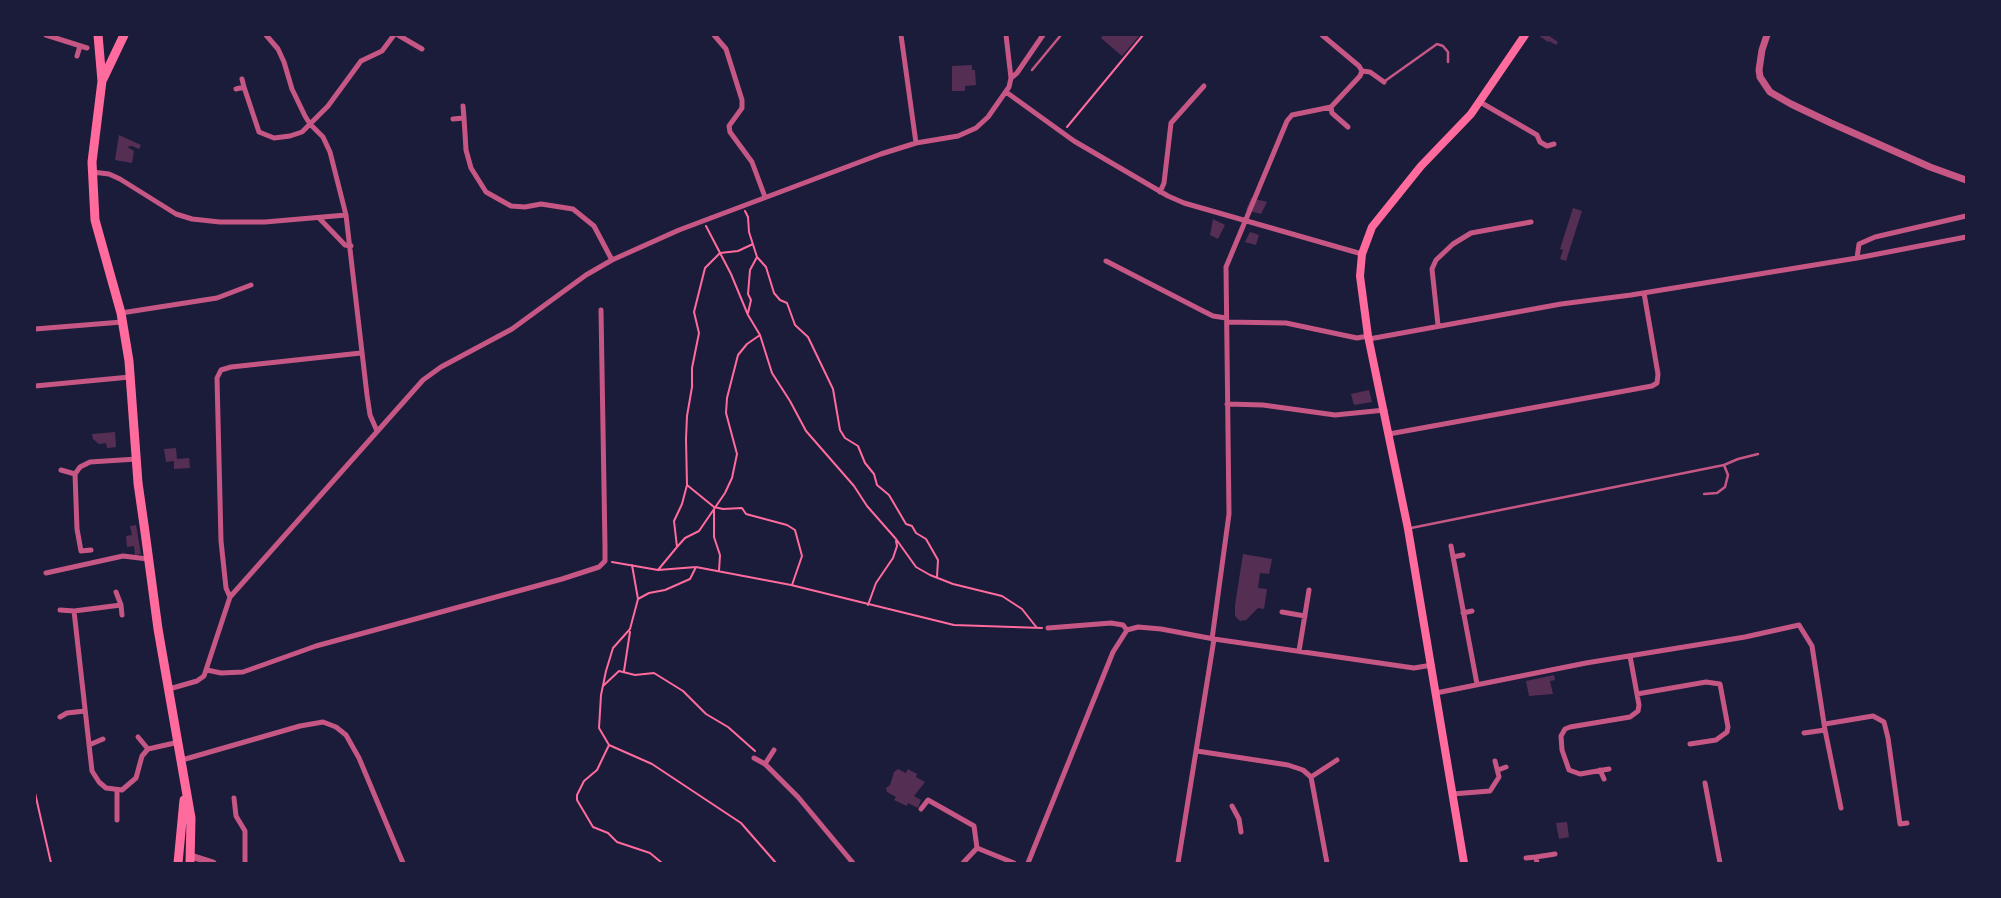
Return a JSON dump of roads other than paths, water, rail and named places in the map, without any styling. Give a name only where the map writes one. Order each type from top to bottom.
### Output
[{"type":"main road","points":[[98,35],[102,81],[92,172],[95,220],[122,318],[131,377],[138,459],[138,483],[148,559],[191,818],[190,860],[178,859],[185,790]]},
{"type":"main road","points":[[101,59],[123,35]]},
{"type":"main road","points":[[102,81],[123,35]]},
{"type":"main road","points":[[1464,863],[1408,529],[1361,290],[1362,254],[1372,228],[1394,197],[1480,102],[1525,35]]},
{"type":"street","points":[[46,35],[87,48]]},
{"type":"street","points":[[266,35],[281,56],[292,89],[310,124],[323,137],[330,152],[346,215],[351,246],[361,353],[370,415],[378,431]]},
{"type":"street","points":[[242,79],[258,132],[263,136],[280,138],[290,136],[302,132],[328,106],[361,61],[382,51],[394,35]]},
{"type":"street","points":[[398,35],[422,50]]},
{"type":"street","points":[[714,35],[726,49],[742,100],[742,108],[729,126],[730,132],[752,162],[764,197]]},
{"type":"street","points":[[901,35],[916,143]]},
{"type":"street","points":[[169,689],[198,681],[207,670],[230,597],[424,380],[441,367],[512,329],[586,275],[612,260],[764,197],[916,143],[958,136],[976,128],[988,117],[1006,92],[1011,78],[1006,35]]},
{"type":"street","points":[[1011,78],[1017,73],[1043,35]]},
{"type":"street","points":[[1322,35],[1359,66],[1362,71]]},
{"type":"street","points":[[1768,35],[1760,55],[1759,70],[1764,85],[1774,95],[1857,134],[1966,180]]},
{"type":"street","points":[[77,56],[80,46]]},
{"type":"street","points":[[1362,71],[1370,72],[1384,82]]},
{"type":"street","points":[[1178,863],[1197,751],[1229,514],[1226,267],[1244,220],[1287,121],[1292,115],[1331,107],[1357,81],[1362,71]]},
{"type":"street","points":[[1160,192],[1164,183],[1171,123],[1204,86]]},
{"type":"street","points":[[236,90],[244,87]]},
{"type":"street","points":[[1006,92],[1063,133],[1160,192],[1184,203],[1362,254]]},
{"type":"street","points":[[1480,102],[1537,135],[1540,142],[1546,146],[1554,144]]},
{"type":"street","points":[[463,106],[466,150],[471,168],[486,192],[511,206],[525,207],[549,204],[573,209],[594,226],[612,260]]},
{"type":"street","points":[[1331,107],[1332,113],[1348,127]]},
{"type":"street","points":[[453,119],[464,118]]},
{"type":"street","points":[[92,172],[109,174],[120,179],[176,214],[192,219],[220,222],[265,222],[346,215]]},
{"type":"street","points":[[1857,258],[1859,244],[1875,237],[1966,216]]},
{"type":"street","points":[[319,218],[345,245],[351,246]]},
{"type":"street","points":[[1438,325],[1432,269],[1436,260],[1453,244],[1471,233],[1531,222]]},
{"type":"street","points":[[1106,261],[1203,311],[1227,320],[1286,322],[1357,338],[1561,304],[1644,293],[1966,238]]},
{"type":"street","points":[[35,329],[122,318],[217,298],[251,285]]},
{"type":"street","points":[[1389,434],[1652,386],[1657,383],[1658,374],[1644,293]]},
{"type":"street","points":[[207,670],[221,673],[242,672],[316,646],[562,579],[599,566],[604,561],[601,310]]},
{"type":"street","points":[[230,597],[226,588],[221,541],[217,378],[221,370],[231,367],[361,353]]},
{"type":"street","points":[[35,386],[131,377]]},
{"type":"street","points":[[1227,404],[1263,405],[1336,415],[1385,410]]},
{"type":"street","points":[[91,550],[81,551],[77,530],[75,474],[80,467],[90,462],[138,459]]},
{"type":"street","points":[[61,470],[75,474]]},
{"type":"street","points":[[1451,546],[1477,684]]},
{"type":"street","points":[[1453,557],[1463,555]]},
{"type":"street","points":[[46,572],[123,556],[148,559]]},
{"type":"street","points":[[1299,650],[1309,590]]},
{"type":"street","points":[[116,592],[121,605],[122,616]]},
{"type":"street","points":[[60,610],[74,611],[121,605]]},
{"type":"street","points":[[74,611],[92,771],[99,782],[117,791]]},
{"type":"street","points":[[1464,613],[1472,611]]},
{"type":"street","points":[[1282,612],[1305,616]]},
{"type":"street","points":[[1048,628],[1111,623],[1122,626],[1127,630],[1147,628],[1414,668],[1432,665]]},
{"type":"street","points":[[1436,693],[1630,656],[1745,637],[1799,625],[1812,646],[1841,808]]},
{"type":"street","points":[[1028,863],[1113,652],[1127,630]]},
{"type":"street","points":[[1609,769],[1575,774],[1568,770],[1562,750],[1563,732],[1570,727],[1630,717],[1638,711],[1638,694],[1630,656]]},
{"type":"street","points":[[1638,694],[1706,682],[1720,684],[1728,727],[1727,732],[1721,738],[1690,744]]},
{"type":"street","points":[[60,717],[67,713],[85,711]]},
{"type":"street","points":[[1804,733],[1873,716],[1884,722],[1900,824],[1907,823]]},
{"type":"street","points":[[182,760],[300,726],[322,722],[336,727],[346,735],[359,758],[403,863]]},
{"type":"street","points":[[138,737],[148,749]]},
{"type":"street","points":[[89,745],[103,739]]},
{"type":"street","points":[[117,791],[130,785],[136,778],[142,756],[148,749],[179,742]]},
{"type":"street","points":[[1701,742],[1703,749]]},
{"type":"street","points":[[764,764],[774,750]]},
{"type":"street","points":[[1197,751],[1288,765],[1303,770],[1311,777],[1327,863]]},
{"type":"street","points":[[754,758],[764,764],[806,805],[853,863]]},
{"type":"street","points":[[1311,777],[1337,760]]},
{"type":"street","points":[[1452,794],[1477,794],[1490,790],[1497,783],[1498,770],[1495,761]]},
{"type":"street","points":[[1498,770],[1506,767]]},
{"type":"street","points":[[1600,770],[1604,778]]},
{"type":"street","points":[[1705,783],[1720,863]]},
{"type":"street","points":[[117,791],[117,820]]},
{"type":"street","points":[[234,798],[236,816],[245,831],[245,863]]},
{"type":"street","points":[[921,809],[928,800],[974,826],[977,848]]},
{"type":"street","points":[[1232,806],[1239,819],[1241,832]]},
{"type":"street","points":[[963,863],[977,848]]},
{"type":"street","points":[[977,848],[1014,863]]},
{"type":"street","points":[[1526,858],[1537,860],[1555,854]]},
{"type":"street","points":[[190,860],[213,863]]},
{"type":"lane","points":[[1032,70],[1061,35]]},
{"type":"lane","points":[[1384,82],[1437,44],[1446,49],[1449,57],[1448,62]]},
{"type":"lane","points":[[1408,529],[1724,465],[1738,458],[1758,454]]},
{"type":"lane","points":[[1704,494],[1717,493],[1725,487],[1728,475],[1724,465]]}]
